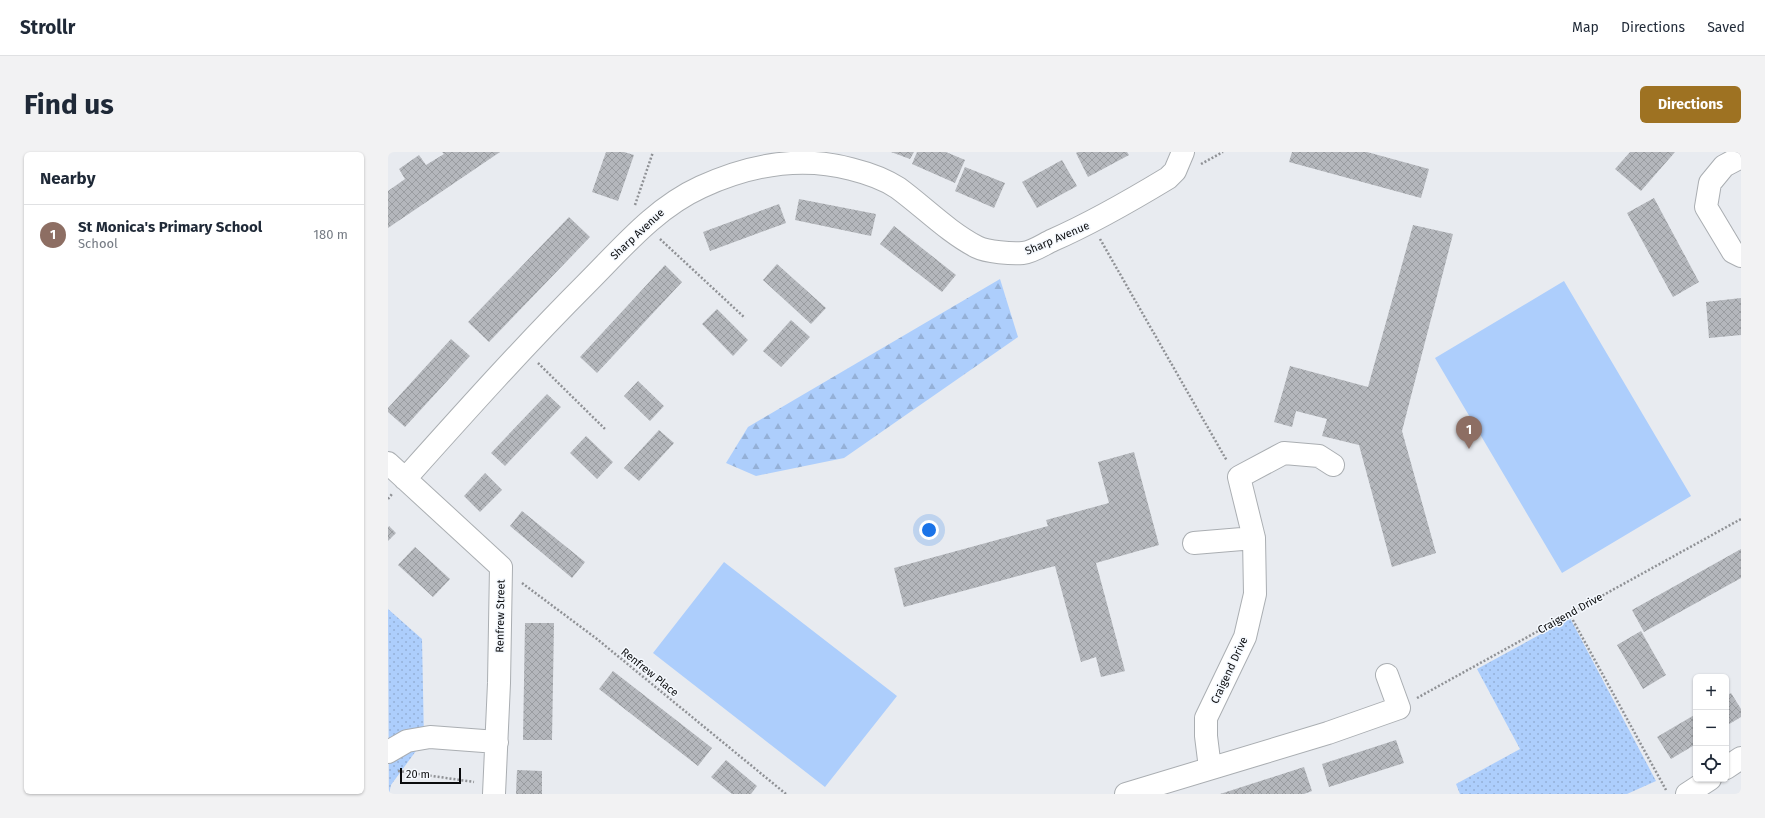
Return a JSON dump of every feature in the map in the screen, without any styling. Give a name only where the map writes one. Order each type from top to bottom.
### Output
[{"type":"street","name":"Sharp Avenue","points":[[405,479],[523,348],[644,225],[674,200],[700,187],[731,174],[760,166],[787,162],[812,162],[836,165],[872,174],[896,187],[953,231],[978,248],[992,251],[1024,253],[1089,224],[1168,178],[1175,171],[1182,152]]},
{"type":"street","points":[[1741,157],[1724,166],[1710,183],[1706,207],[1733,252],[1741,256]]},
{"type":"street","points":[[1239,477],[1284,453],[1319,456],[1333,465]]},
{"type":"street","name":"Renfrew Street","points":[[388,464],[501,567],[497,742],[494,789]]},
{"type":"street","name":"Craigend Drive","points":[[1210,768],[1206,736],[1206,718],[1245,637],[1256,594],[1254,538],[1239,477]]},
{"type":"street","points":[[1194,543],[1254,538]]},
{"type":"street","points":[[1126,794],[1328,732],[1399,708],[1387,675]]},
{"type":"street","points":[[392,762],[407,741],[430,737],[497,742]]},
{"type":"street","points":[[1729,766],[1741,758]]},
{"type":"street","points":[[1688,794],[1706,782]]},
{"type":"path","points":[[1089,224],[1103,242],[1229,466],[1239,477]]},
{"type":"path","points":[[644,225],[745,318]]},
{"type":"path","points":[[523,348],[606,430]]},
{"type":"path","name":"Craigend Drive","points":[[1399,708],[1741,519]]},
{"type":"path","name":"Renfrew Place","points":[[501,567],[597,639],[786,794]]},
{"type":"path","points":[[1569,613],[1668,794]]},
{"type":"path","points":[[392,762],[494,789]]},
{"type":"green space","points":[[1000,279],[1018,337],[844,458],[756,476],[726,463],[748,427]]},
{"type":"green space","points":[[1564,281],[1691,496],[1562,573],[1435,358]]},
{"type":"green space","points":[[724,562],[897,696],[825,787],[653,653]]},
{"type":"green space","points":[[388,609],[422,639],[424,740],[391,785],[389,794]]},
{"type":"green space","points":[[1570,618],[1656,781],[1627,794],[1460,794],[1456,784],[1520,749],[1477,669]]},
{"type":"building","points":[[442,152],[500,152],[388,228],[388,191],[405,179],[399,169],[419,155],[426,165],[444,154]]},
{"type":"building","points":[[606,152],[624,152],[634,155],[618,201],[592,192]]},
{"type":"building","points":[[891,152],[914,152],[910,159]]},
{"type":"building","points":[[917,152],[946,152],[965,160],[955,183],[912,164]]},
{"type":"building","points":[[1127,152],[1129,155],[1088,177],[1076,153]]},
{"type":"building","points":[[1292,152],[1367,152],[1429,169],[1421,198],[1289,162]]},
{"type":"building","points":[[1630,152],[1675,152],[1641,191],[1615,169]]},
{"type":"building","points":[[1062,160],[1077,186],[1037,208],[1022,182]]},
{"type":"building","points":[[965,167],[1005,183],[994,208],[955,191]]},
{"type":"building","points":[[1654,198],[1699,282],[1673,297],[1627,213]]},
{"type":"building","points":[[799,199],[876,214],[871,236],[795,220]]},
{"type":"building","points":[[779,204],[786,223],[710,251],[703,232]]},
{"type":"building","points":[[569,217],[590,237],[489,342],[468,322]]},
{"type":"building","points":[[1413,225],[1453,234],[1402,431],[1436,553],[1392,567],[1359,445],[1322,436],[1327,419],[1296,411],[1292,427],[1274,422],[1290,366],[1368,387]]},
{"type":"building","points":[[894,226],[956,275],[942,292],[880,244]]},
{"type":"building","points":[[777,264],[826,308],[811,324],[763,280]]},
{"type":"building","points":[[665,265],[682,282],[597,373],[580,357]]},
{"type":"building","points":[[1741,298],[1741,335],[1709,338],[1706,302]]},
{"type":"building","points":[[717,309],[748,340],[733,356],[702,324]]},
{"type":"building","points":[[791,320],[810,337],[781,367],[763,351]]},
{"type":"building","points":[[451,339],[470,356],[405,427],[388,412],[388,408]]},
{"type":"building","points":[[638,381],[664,406],[650,421],[624,396]]},
{"type":"building","points":[[547,394],[561,407],[505,466],[491,453]]},
{"type":"building","points":[[659,430],[674,443],[639,481],[624,468]]},
{"type":"building","points":[[586,436],[613,462],[597,479],[570,453]]},
{"type":"building","points":[[1134,452],[1159,545],[1096,563],[1125,671],[1101,677],[1096,657],[1081,662],[1055,566],[904,607],[894,568],[1048,526],[1046,520],[1109,503],[1098,462]]},
{"type":"building","points":[[485,473],[502,490],[480,512],[464,496]]},
{"type":"building","points":[[522,511],[585,562],[572,578],[510,526]]},
{"type":"building","points":[[389,526],[396,533],[388,541],[388,528]]},
{"type":"building","points":[[415,547],[450,579],[433,597],[398,565]]},
{"type":"building","points":[[1741,549],[1741,578],[1644,632],[1632,610]]},
{"type":"building","points":[[525,623],[554,623],[552,740],[523,740]]},
{"type":"building","points":[[1641,631],[1666,675],[1643,689],[1617,645]]},
{"type":"building","points":[[613,671],[712,748],[698,766],[599,689]]},
{"type":"building","points":[[1731,693],[1741,709],[1741,717],[1729,724],[1729,710],[1729,694]]},
{"type":"building","points":[[1693,716],[1693,746],[1671,759],[1657,737]]},
{"type":"building","points":[[1396,740],[1404,763],[1329,787],[1322,764]]},
{"type":"building","points":[[726,760],[757,786],[751,794],[732,794],[711,777]]},
{"type":"building","points":[[1304,767],[1312,791],[1304,794],[1220,794]]},
{"type":"building","points":[[517,770],[542,771],[542,794],[516,794]]},
{"type":"place","name":"St Monica's Primary School","points":[[1469,449]]}]
